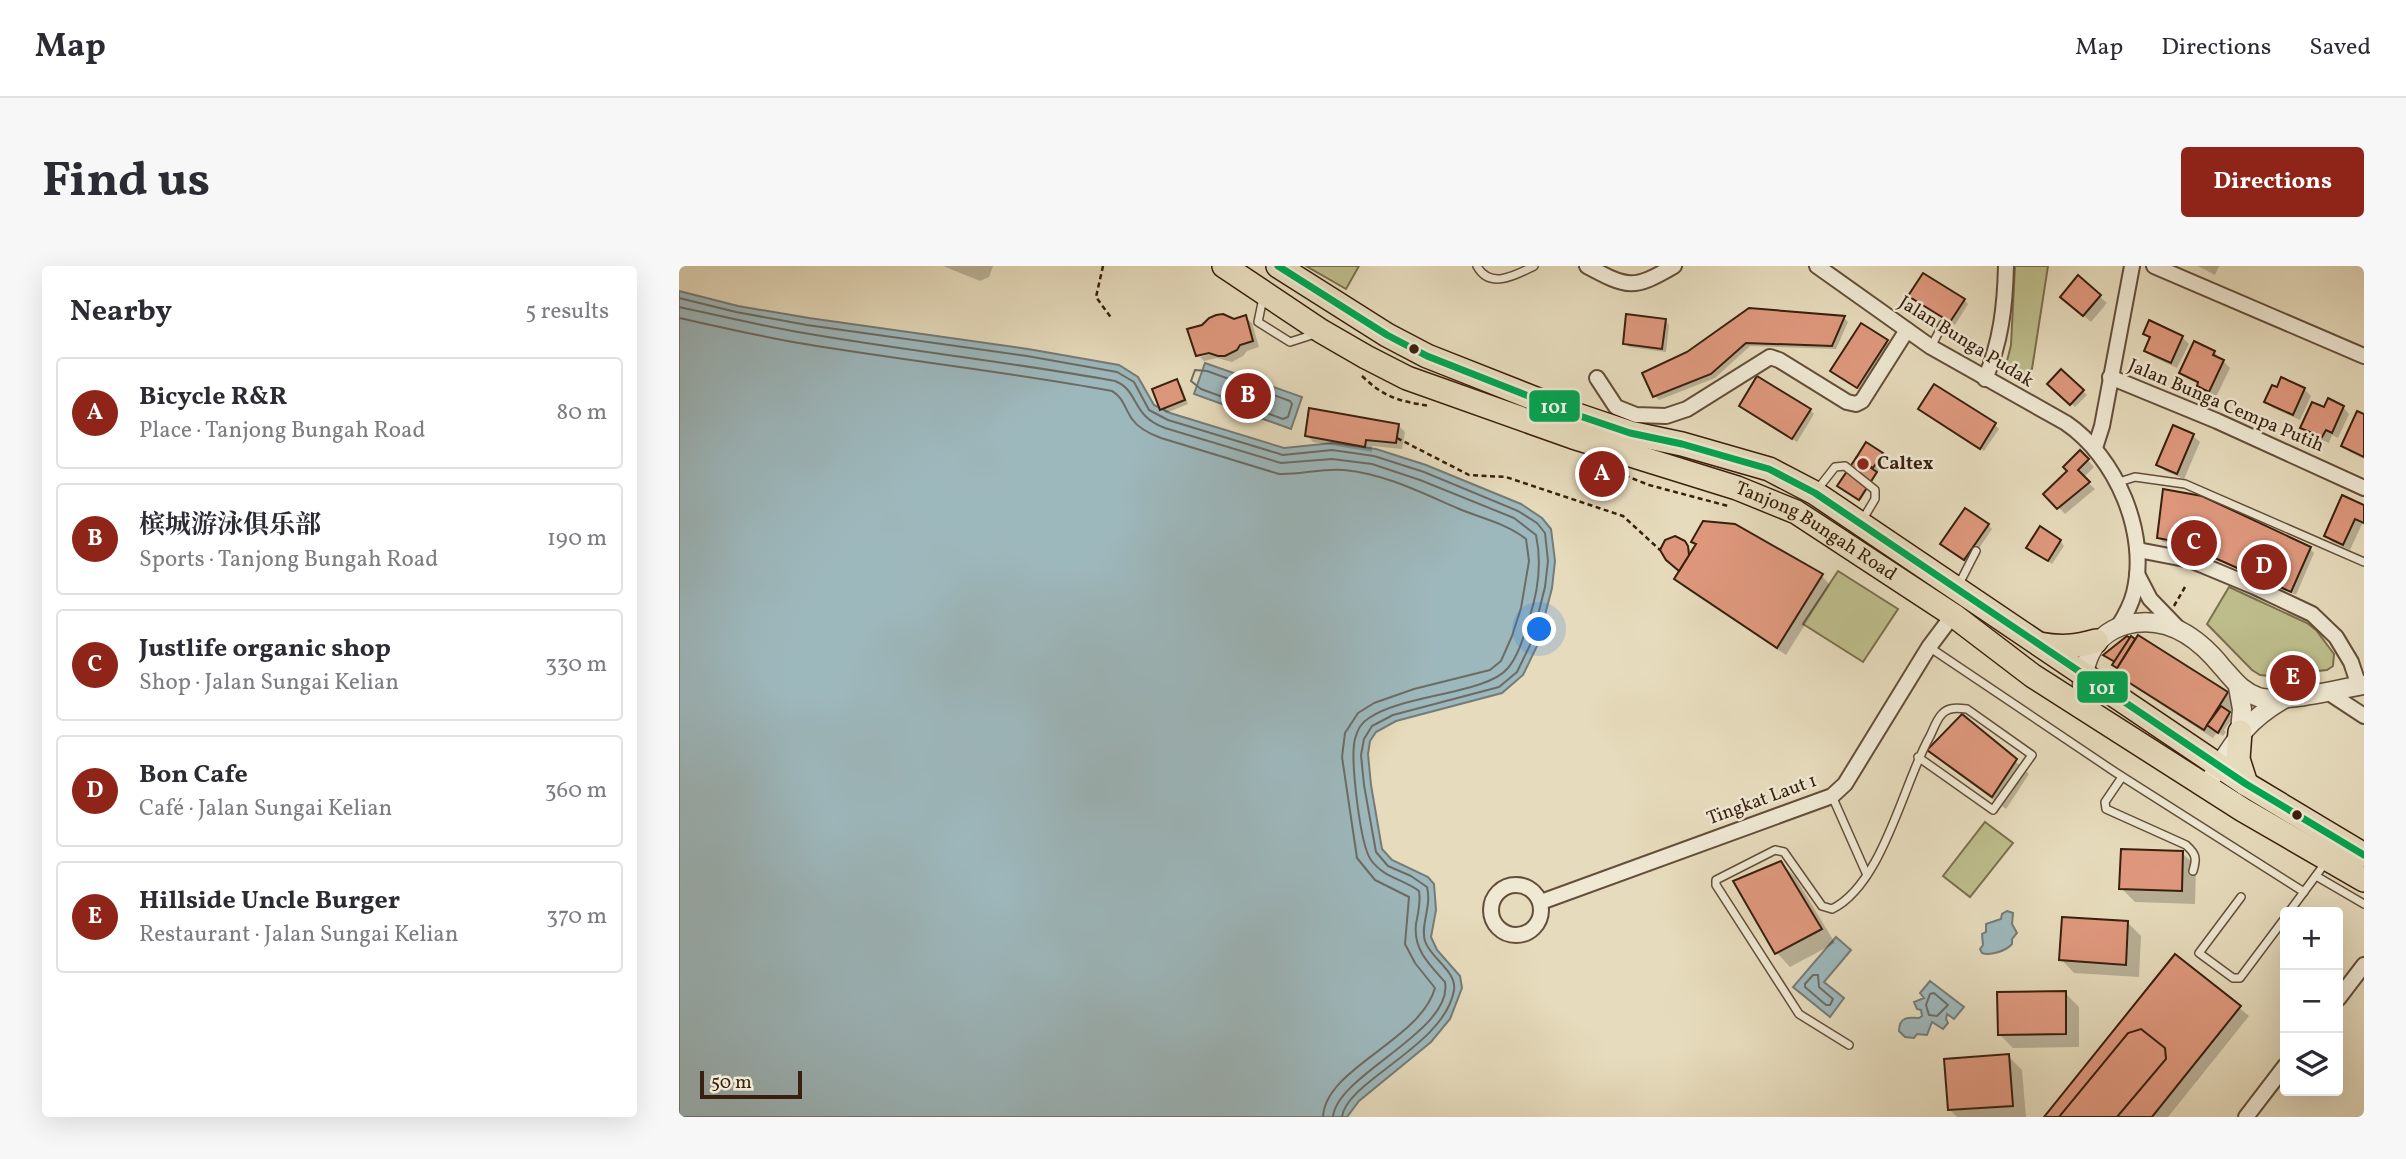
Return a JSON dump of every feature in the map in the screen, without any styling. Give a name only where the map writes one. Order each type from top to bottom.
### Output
[{"type":"main road","name":"Tanjong Bungah Road","points":[[1224,266],[1321,331],[1407,378],[1573,437],[1737,488],[1796,512],[1953,615],[2033,676],[2207,786],[2322,867],[2364,880]]},
{"type":"main road","name":"Tanjong Bungah Road","points":[[1278,266],[1387,335],[1427,356],[1630,433],[1682,444],[1769,469],[1815,493],[2246,784],[2364,855]]},
{"type":"main road","points":[[2036,643],[2058,648],[2076,647],[2096,641]]},
{"type":"main road","points":[[2240,732],[2238,759],[2246,784]]},
{"type":"street","points":[[1587,266],[1620,284],[1635,284],[1654,278],[1674,266]]},
{"type":"street","name":"Jalan Bunga Pudak","points":[[1817,266],[1931,347],[2066,423],[2082,434],[2095,449],[2116,483],[2132,522],[2138,550],[2131,604],[2118,627]]},
{"type":"street","points":[[1985,379],[1998,345],[2003,319],[2006,266]]},
{"type":"street","points":[[2095,449],[2132,266]]},
{"type":"street","points":[[2154,266],[2364,356]]},
{"type":"street","points":[[1597,378],[1616,407],[1636,415],[1667,416],[1687,409],[1770,357],[1847,402],[1856,404],[1862,401],[1906,330]]},
{"type":"street","name":"Jalan Bunga Cempa Putih","points":[[2111,377],[2217,421],[2364,488]]},
{"type":"street","points":[[2137,574],[2150,599],[2178,628],[2211,654],[2238,687],[2260,697],[2284,699],[2362,686],[2336,637],[2312,614],[2190,560],[2138,550]]},
{"type":"street","name":"Tingkat Laut 1","points":[[1541,902],[1832,796],[1845,784],[1929,647],[1953,615]]},
{"type":"street","points":[[2088,710],[2081,692],[2083,675],[2096,641],[2118,627],[2152,622],[2178,628]]},
{"type":"street","points":[[2238,687],[2242,709],[2240,732]]},
{"type":"street","points":[[2326,691],[2364,716]]},
{"type":"street","points":[[2207,786],[2240,732],[2259,715],[2284,699]]},
{"type":"street","points":[[2343,992],[2364,965]]},
{"type":"street","points":[[2246,1117],[2280,1073]]},
{"type":"lane","points":[[1477,266],[1481,273],[1494,279],[1507,279],[1527,267]]},
{"type":"lane","points":[[1931,347],[1943,324]]},
{"type":"lane","points":[[1815,493],[1835,467],[1845,466],[1875,490],[1875,499],[1860,524]]},
{"type":"lane","points":[[2116,483],[2135,477],[2185,484],[2364,562]]},
{"type":"lane","points":[[1956,590],[1976,551]]},
{"type":"lane","points":[[1929,647],[2122,777],[2304,892]]},
{"type":"lane","points":[[1849,1045],[1799,1014],[1716,885],[1718,878],[1780,850],[1822,906],[1832,909],[1851,894],[1867,875],[1882,848],[1919,757],[1942,713],[1954,707],[1967,709],[2032,755],[1993,810],[1919,757]]},
{"type":"lane","points":[[2122,777],[2105,802],[2106,809],[2186,845],[2194,853],[2196,860],[2193,871]]},
{"type":"lane","points":[[1832,796],[1867,875]]},
{"type":"lane","points":[[2293,907],[2322,867],[2364,904]]},
{"type":"lane","points":[[2241,897],[2199,953],[2233,978],[2240,978],[2280,925]]},
{"type":"path","points":[[1104,266],[1096,298],[1112,319]]},
{"type":"path","points":[[1361,376],[1380,392],[1396,400],[1438,408]]},
{"type":"path","points":[[1397,438],[1469,475],[1506,477],[1541,486],[1623,516],[1660,550]]},
{"type":"path","points":[[1599,465],[1649,485],[1733,507]]},
{"type":"path","points":[[2176,601],[2185,587]]},
{"type":"green space","points":[[1306,266],[1359,266],[1346,289]]},
{"type":"green space","points":[[2015,266],[2048,266],[2032,369],[2021,376],[2009,374],[2007,361],[2011,345]]},
{"type":"green space","points":[[1838,571],[1898,609],[1863,662],[1803,624]]},
{"type":"green space","points":[[2229,587],[2307,623],[2316,630],[2334,654],[2333,666],[2327,670],[2269,676],[2252,670],[2207,624]]},
{"type":"green space","points":[[1985,822],[2013,843],[1970,897],[1943,876]]},
{"type":"water","points":[[679,291],[738,306],[809,318],[1028,349],[1119,365],[1138,377],[1154,405],[1170,413],[1284,448],[1333,443],[1376,449],[1426,465],[1521,504],[1542,518],[1551,529],[1555,561],[1552,588],[1537,646],[1523,675],[1502,693],[1396,721],[1376,732],[1370,741],[1368,754],[1371,785],[1382,849],[1392,860],[1428,877],[1434,884],[1436,910],[1431,937],[1437,950],[1460,976],[1462,988],[1450,1019],[1431,1042],[1359,1101],[1347,1117],[679,1117]]},
{"type":"water","points":[[1205,363],[1302,397],[1291,429],[1194,394]]},
{"type":"water","points":[[2007,911],[2013,913],[2012,924],[2017,933],[2012,944],[1998,952],[1982,953],[1982,934],[1986,932],[1986,924],[2001,919],[2002,914]]},
{"type":"water","points":[[1836,937],[1851,950],[1824,982],[1844,998],[1830,1017],[1793,987]]},
{"type":"water","points":[[1930,981],[1964,1007],[1954,1019],[1947,1014],[1948,1023],[1943,1029],[1932,1022],[1927,1035],[1905,1037],[1899,1031],[1901,1023],[1905,1019],[1922,1016],[1921,1010],[1917,1009],[1914,1002],[1924,998],[1920,993]]},
{"type":"building","points":[[1923,273],[1965,299],[1950,322],[1908,296]]},
{"type":"building","points":[[2078,275],[2101,295],[2083,316],[2060,297]]},
{"type":"building","points":[[1749,308],[1845,316],[1832,346],[1746,343],[1711,374],[1653,397],[1642,373],[1687,352]]},
{"type":"building","points":[[1223,314],[1234,319],[1246,315],[1253,341],[1240,345],[1237,350],[1225,356],[1209,353],[1196,356],[1187,329]]},
{"type":"building","points":[[1626,314],[1666,319],[1662,349],[1623,344]]},
{"type":"building","points":[[2149,320],[2183,336],[2171,363],[2144,351],[2150,337],[2143,334]]},
{"type":"building","points":[[1861,323],[1888,340],[1857,388],[1830,371]]},
{"type":"building","points":[[2194,341],[2215,351],[2213,355],[2224,360],[2209,392],[2197,386],[2198,382],[2179,373]]},
{"type":"building","points":[[2061,369],[2084,390],[2070,405],[2047,384]]},
{"type":"building","points":[[1757,376],[1811,409],[1792,439],[1739,406]]},
{"type":"building","points":[[2281,377],[2305,388],[2293,415],[2264,402],[2272,385],[2277,387]]},
{"type":"building","points":[[1177,379],[1185,400],[1160,410],[1152,389]]},
{"type":"building","points":[[1934,384],[1996,423],[1980,449],[1918,409]]},
{"type":"building","points":[[2328,398],[2344,406],[2332,433],[2326,430],[2322,437],[2300,428],[2312,402],[2324,407]]},
{"type":"building","points":[[1309,408],[1399,424],[1396,443],[1366,440],[1365,447],[1305,436]]},
{"type":"building","points":[[2357,411],[2364,414],[2364,457],[2341,446]]},
{"type":"building","points":[[2173,425],[2194,434],[2177,474],[2156,465]]},
{"type":"building","points":[[1866,442],[1883,453],[1873,468],[1856,458]]},
{"type":"building","points":[[2080,450],[2089,459],[2078,470],[2090,482],[2057,509],[2043,494],[2067,471],[2063,467]]},
{"type":"building","points":[[1856,458],[1877,472],[1859,500],[1837,486]]},
{"type":"building","points":[[1598,463],[1611,469],[1607,483],[1593,477]]},
{"type":"building","points":[[2163,489],[2202,496],[2311,547],[2291,592],[2179,542],[2157,538]]},
{"type":"building","points":[[2342,495],[2364,505],[2364,523],[2355,519],[2343,545],[2324,536]]},
{"type":"building","points":[[1965,508],[1989,524],[1964,560],[1940,544]]},
{"type":"building","points":[[1703,521],[1735,524],[1823,574],[1777,648],[1674,579],[1696,544],[1691,542]]},
{"type":"building","points":[[2040,526],[2061,540],[2048,561],[2026,548]]},
{"type":"building","points":[[1675,536],[1685,541],[1688,546],[1689,555],[1679,571],[1666,560],[1660,550],[1665,540]]},
{"type":"building","points":[[2138,635],[2228,692],[2204,730],[2114,673]]},
{"type":"building","points":[[2127,636],[2130,638],[2115,662],[2103,655]]},
{"type":"building","points":[[2131,636],[2135,639],[2117,668],[2112,665]]},
{"type":"building","points":[[2221,706],[2230,712],[2218,733],[2207,725]]},
{"type":"building","points":[[1962,714],[2017,759],[1992,797],[1927,750]]},
{"type":"building","points":[[2121,849],[2183,851],[2182,891],[2119,889]]},
{"type":"building","points":[[1781,861],[1822,929],[1775,954],[1733,881]]},
{"type":"building","points":[[2062,917],[2128,921],[2126,965],[2059,960]]},
{"type":"building","points":[[2175,954],[2241,1006],[2152,1117],[2044,1117]]},
{"type":"building","points":[[2066,991],[2066,1034],[1998,1035],[1997,992]]},
{"type":"building","points":[[2141,1029],[2165,1048],[2166,1059],[2117,1117],[2059,1117],[2128,1033]]},
{"type":"building","points":[[2009,1054],[2013,1106],[1948,1110],[1944,1059]]},
{"type":"transit line","name":"101","points":[[1278,266],[1387,335],[1427,356],[1630,433],[1682,444],[1769,469],[1815,493],[2246,784],[2364,855]]},
{"type":"place","name":"槟城游泳俱乐部","points":[[1248,396]]},
{"type":"place","name":"Caltex","points":[[1863,464]]},
{"type":"place","name":"Bicycle R&R","points":[[1602,474]]},
{"type":"place","name":"Justlife organic shop","points":[[2194,543]]},
{"type":"place","name":"Bon Cafe","points":[[2264,567]]},
{"type":"place","name":"Hillside Uncle Burger","points":[[2293,678]]}]
